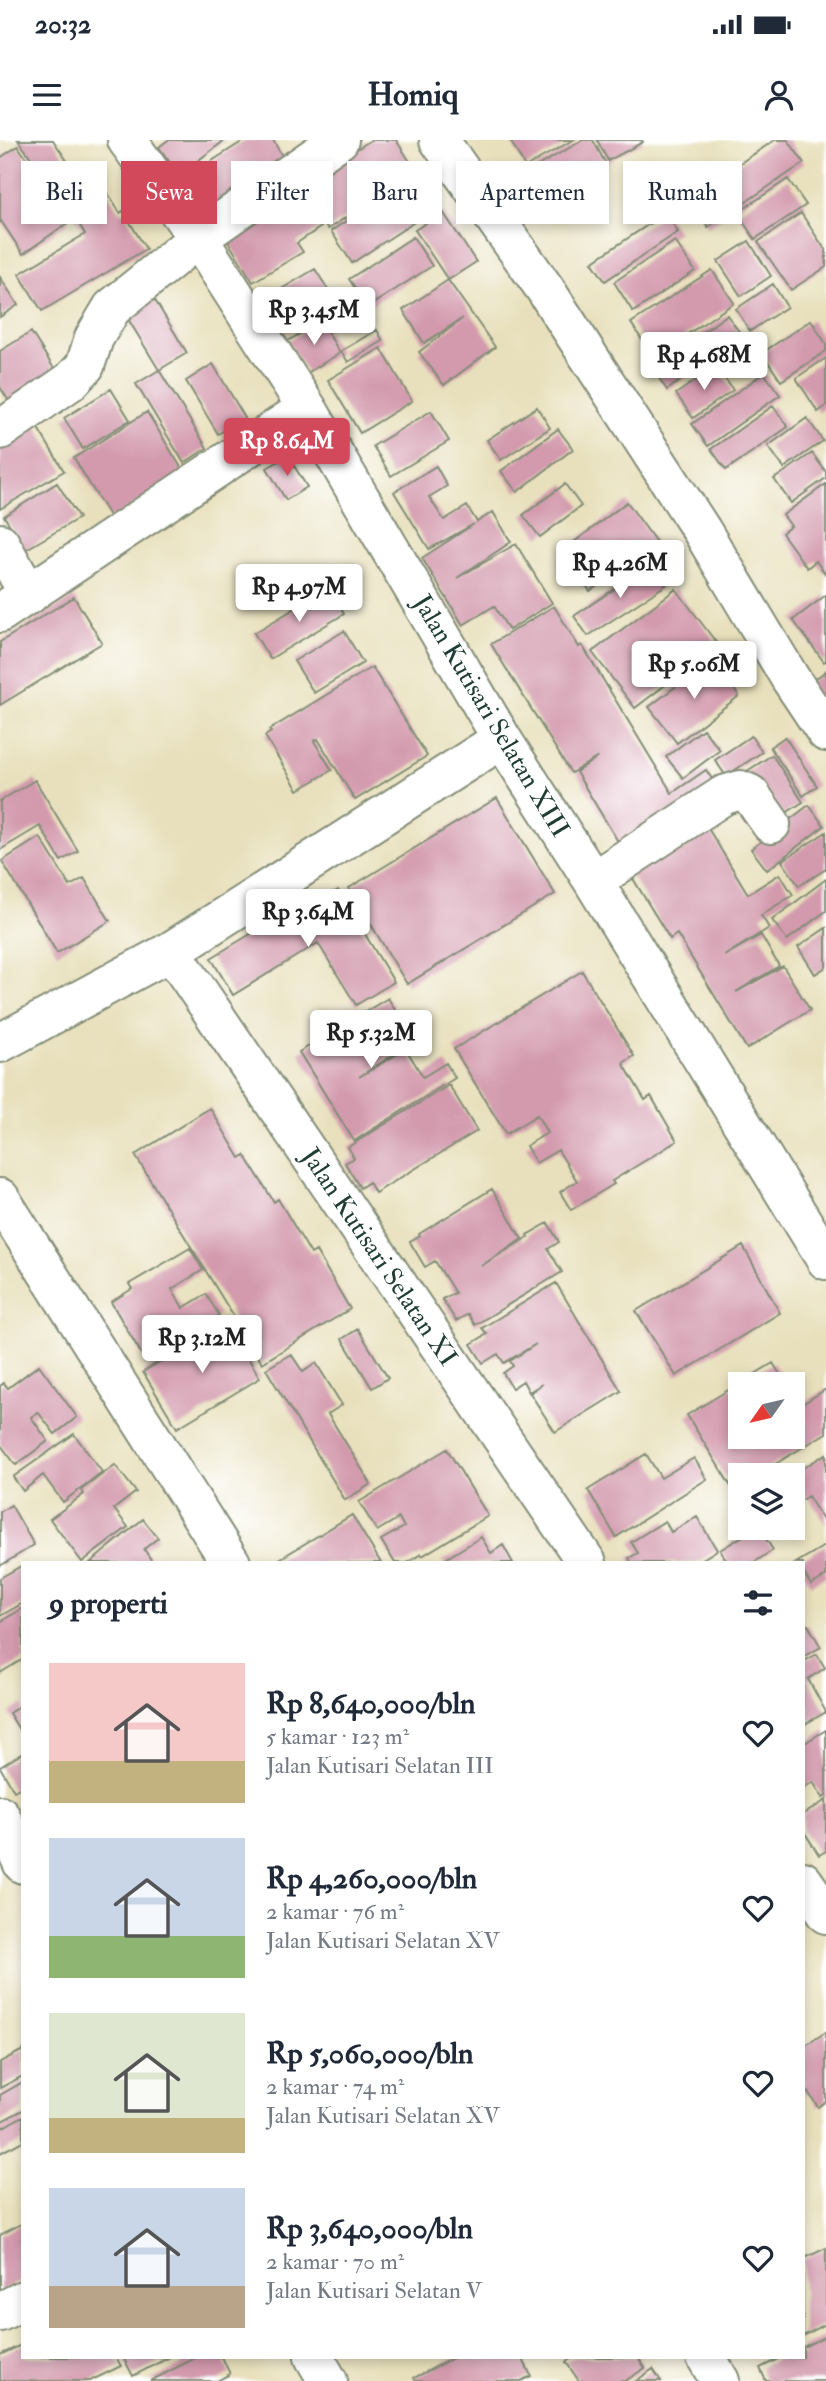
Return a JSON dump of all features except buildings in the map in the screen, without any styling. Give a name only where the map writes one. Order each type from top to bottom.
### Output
[{"type":"street","name":"Jalan Kutisari Selatan XIII","points":[[127,140],[198,238],[307,408],[502,739],[593,881],[826,1260]]},
{"type":"street","points":[[0,430],[71,381],[85,366],[94,338],[112,308],[198,238],[340,140]]},
{"type":"street","points":[[439,140],[560,312],[702,531],[789,678],[826,732]]},
{"type":"street","points":[[0,543],[15,604],[307,408]]},
{"type":"street","points":[[0,1043],[171,951],[502,739]]},
{"type":"street","points":[[593,881],[724,796],[741,790],[750,794],[771,824]]},
{"type":"street","name":"Jalan Kutisari Selatan XI","points":[[171,951],[586,1561]]},
{"type":"street","points":[[0,1198],[230,1561]]},
{"type":"street","points":[[0,1815],[21,1860]]},
{"type":"street","points":[[805,1884],[826,1914]]},
{"type":"street","points":[[0,2312],[21,2301]]},
{"type":"street","points":[[315,2359],[328,2381]]},
{"type":"street","points":[[707,2359],[720,2381]]}]
